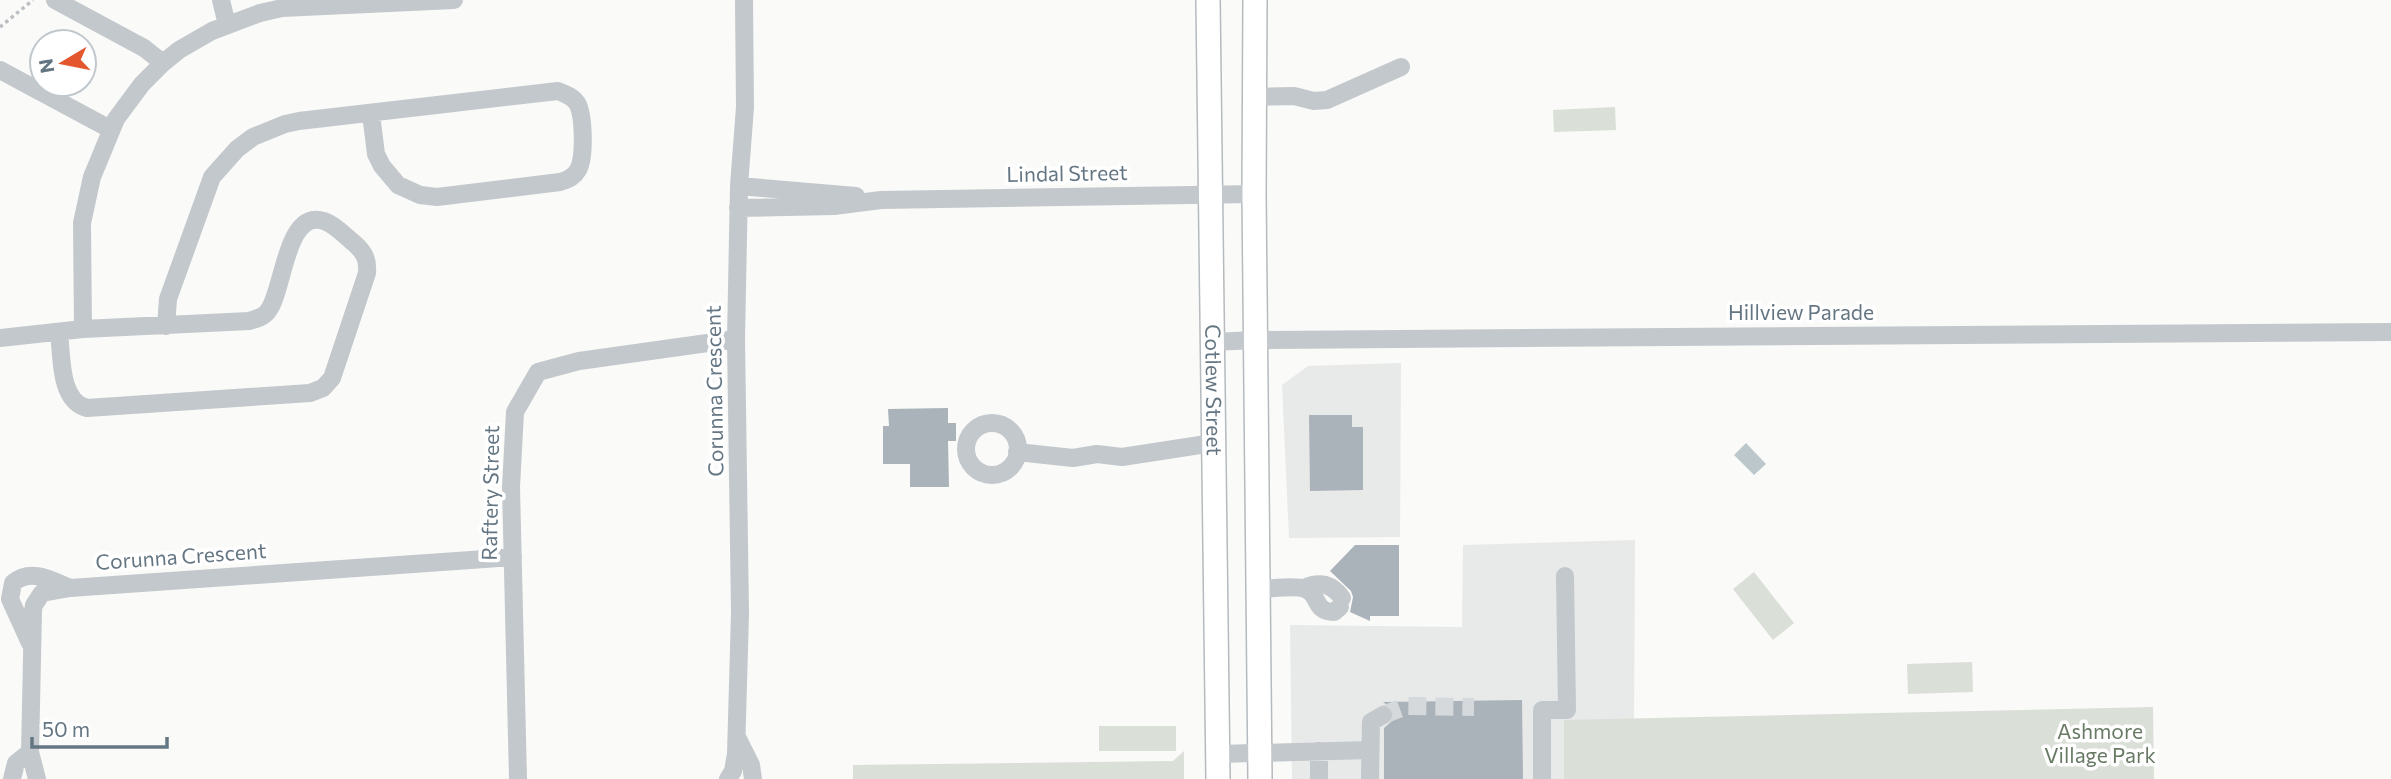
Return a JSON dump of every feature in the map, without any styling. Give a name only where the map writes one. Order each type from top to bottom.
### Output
[{"type":"main road","name":"Cotlew Street","points":[[1208,0],[1218,779]]},
{"type":"main road","name":"Cotlew Street","points":[[1255,0],[1254,194],[1260,779]]},
{"type":"street","points":[[55,0],[144,48],[163,63]]},
{"type":"street","points":[[221,0],[227,25]]},
{"type":"street","points":[[83,329],[82,223],[92,177],[110,129],[125,105],[163,63],[195,41],[260,13],[302,5],[454,0]]},
{"type":"street","name":"Corunna Crescent","points":[[727,779],[736,763],[740,613],[736,339],[738,208],[745,107],[744,0]]},
{"type":"street","points":[[1254,97],[1294,96],[1314,102],[1327,100],[1401,67]]},
{"type":"street","points":[[0,70],[110,129]]},
{"type":"street","points":[[166,326],[167,299],[212,177],[237,149],[253,137],[285,124],[558,91],[573,98],[578,105],[581,114],[582,159],[574,176],[560,182],[428,197],[398,185],[382,166],[376,154],[371,114]]},
{"type":"street","name":"Lindal Street","points":[[739,186],[881,200]]},
{"type":"street","name":"Lindal Street","points":[[738,208],[834,206],[881,200],[1254,194]]},
{"type":"street","points":[[0,338],[83,329],[249,321],[261,317],[270,307],[294,237],[303,225],[313,221],[320,220],[333,226],[361,249],[367,259],[367,273],[332,378],[323,388],[310,393],[87,408],[79,406],[70,396],[59,332]]},
{"type":"street","name":"Hillview Parade","points":[[1212,342],[2391,332]]},
{"type":"street","name":"Raftery Street","points":[[518,779],[511,487],[515,412],[538,372],[579,361],[736,339]]},
{"type":"street","points":[[1017,452],[1073,458],[1097,454],[1122,457],[1213,443]]},
{"type":"street","name":"Corunna Crescent","points":[[37,779],[30,752],[33,611],[37,599],[49,591],[513,557]]},
{"type":"street","points":[[32,646],[10,599],[13,583],[26,576],[41,576],[70,588]]},
{"type":"street","points":[[1542,779],[1542,710],[1567,710],[1565,576]]},
{"type":"street","points":[[1259,589],[1304,588],[1324,611],[1334,612],[1341,602]]},
{"type":"street","points":[[1370,779],[1371,722],[1383,715]]},
{"type":"street","points":[[737,737],[751,765],[753,779]]},
{"type":"street","points":[[1218,754],[1370,750]]},
{"type":"street","points":[[1319,751],[1319,779]]},
{"type":"street","points":[[12,779],[16,763],[30,752]]},
{"type":"path","points":[[0,27],[33,0]]},
{"type":"shaded area","points":[[1401,363],[1400,537],[1289,538],[1282,385],[1308,366]]},
{"type":"shaded area","points":[[1746,443],[1766,464],[1754,475],[1734,455]]},
{"type":"shaded area","points":[[1635,540],[1634,720],[1564,720],[1564,779],[1292,779],[1290,625],[1462,627],[1463,545]]},
{"type":"green space","points":[[1615,107],[1616,130],[1554,132],[1553,110]]},
{"type":"green space","points":[[1754,572],[1794,623],[1773,640],[1733,589]]},
{"type":"green space","points":[[1972,662],[1973,692],[1908,694],[1907,664]]},
{"type":"green space","name":"Ashmore Village Park","points":[[2153,707],[2154,779],[1564,779],[1564,720]]},
{"type":"green space","points":[[1099,726],[1176,726],[1176,751],[1099,751]]},
{"type":"green space","points":[[1184,751],[1184,779],[853,779],[853,765],[1173,761]]},
{"type":"building","points":[[948,408],[948,423],[956,423],[956,441],[948,441],[949,487],[910,487],[910,464],[883,464],[883,426],[889,426],[888,409]]},
{"type":"building","points":[[1309,415],[1352,415],[1352,427],[1363,427],[1363,490],[1310,491]]},
{"type":"building","points":[[1355,545],[1399,545],[1399,616],[1370,616],[1370,621],[1350,612],[1353,597],[1351,591],[1330,571]]},
{"type":"building","points":[[1522,700],[1523,779],[1384,779],[1384,728],[1392,721],[1394,714],[1383,702]]},
{"type":"tunnel","points":[[1383,715],[1407,706],[1474,707]]}]
